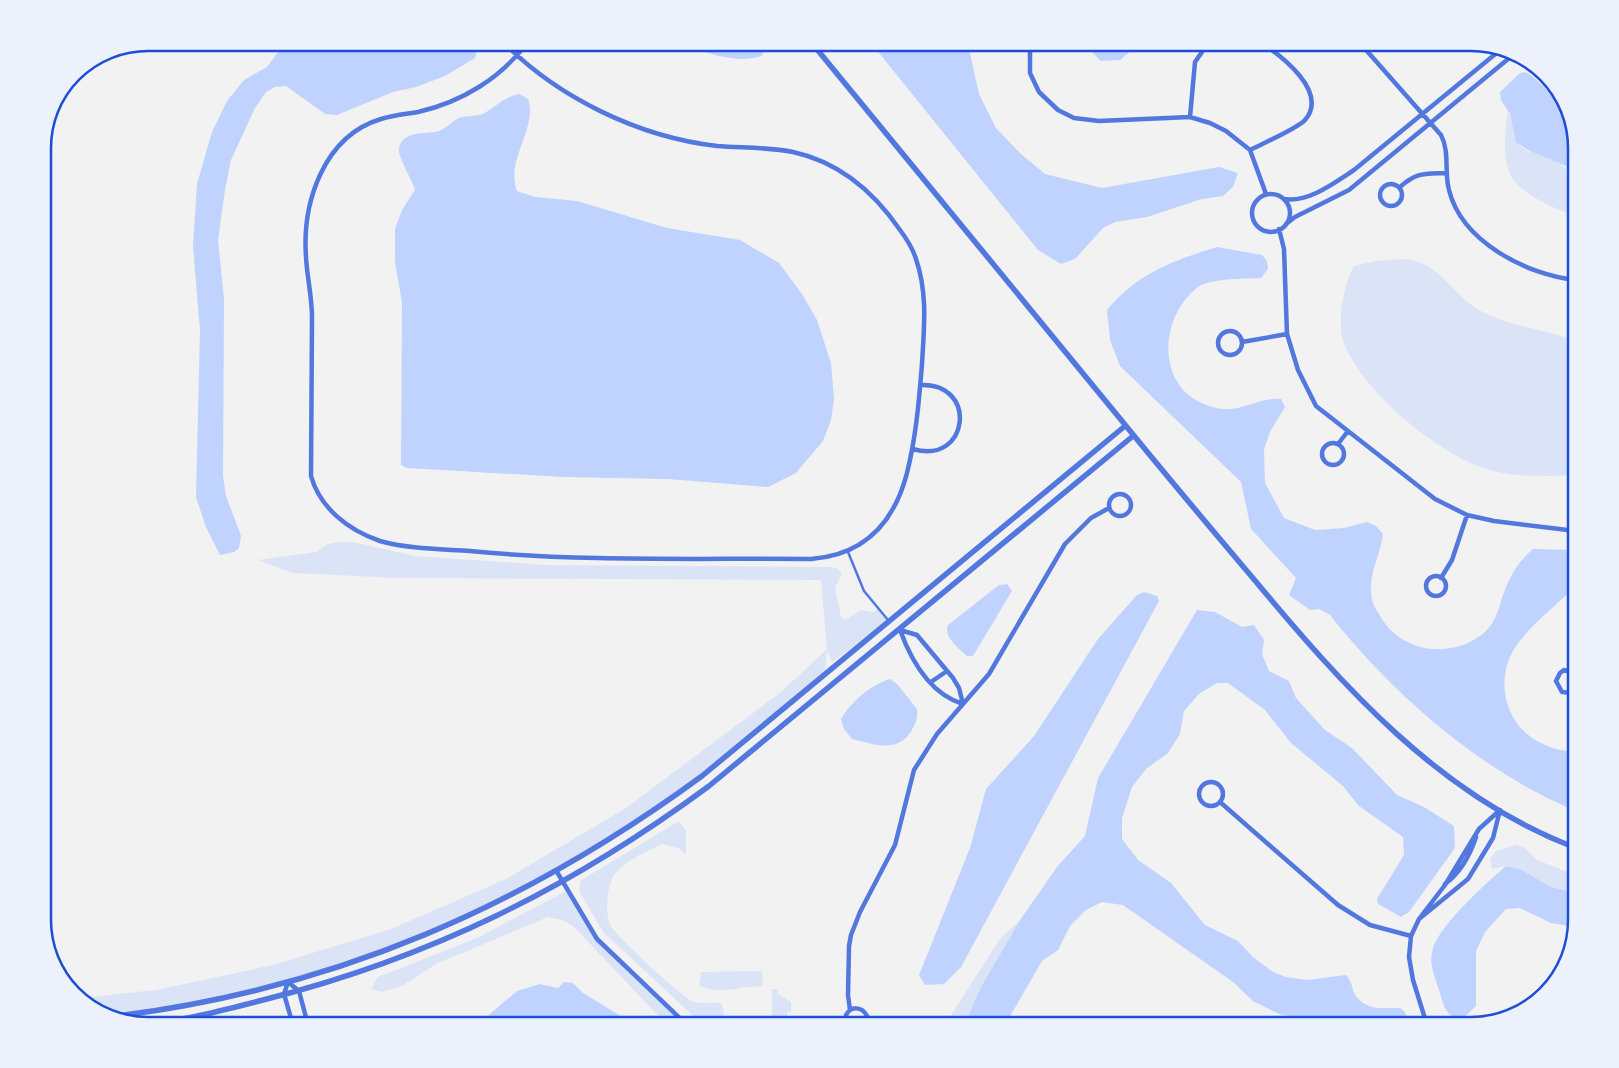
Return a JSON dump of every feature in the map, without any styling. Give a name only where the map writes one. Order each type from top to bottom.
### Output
[{"type":"street","points":[[511,51],[517,57],[566,92],[602,111],[653,132],[717,146],[794,152],[847,175],[870,192],[888,212],[916,258],[925,296],[920,385],[913,449],[903,489],[892,514],[871,537],[848,552],[829,558],[811,559],[519,556],[425,548],[380,541],[345,523],[324,504],[315,492],[311,476],[312,305],[306,256],[307,229],[314,190],[325,163],[335,148],[364,126],[381,119],[420,111],[466,95],[502,72],[517,57],[521,51]]},
{"type":"street","points":[[818,51],[1133,436],[1312,649],[1387,727],[1446,775],[1500,810],[1568,844]]},
{"type":"street","points":[[1030,51],[1030,74],[1039,92],[1058,110],[1074,118],[1123,121],[1190,117],[1226,131],[1250,150],[1266,194]]},
{"type":"street","points":[[1190,117],[1195,62],[1202,51]]},
{"type":"street","points":[[1250,150],[1304,121],[1311,110],[1312,99],[1310,90],[1303,80],[1273,51]]},
{"type":"street","points":[[1367,51],[1441,135],[1446,145],[1446,173],[1456,210],[1468,227],[1482,239],[1527,266],[1560,279],[1568,280]]},
{"type":"street","points":[[1495,55],[1424,114],[1331,185],[1292,201],[1284,200],[1275,194],[1266,194],[1253,207],[1253,219],[1258,227],[1265,230],[1279,229],[1295,217],[1349,190],[1508,59]]},
{"type":"street","points":[[1400,187],[1412,176],[1446,173]]},
{"type":"street","points":[[1392,184],[1400,187],[1403,195],[1400,203],[1391,207],[1383,203],[1380,195],[1383,187],[1392,184]]},
{"type":"street","points":[[1284,200],[1289,212],[1286,224]]},
{"type":"street","points":[[1279,229],[1284,249],[1288,334],[1298,370],[1316,406],[1435,499],[1467,515],[1494,521],[1568,531]]},
{"type":"street","points":[[1229,331],[1238,334],[1242,342],[1240,351],[1231,355],[1222,353],[1218,344],[1220,336],[1229,331]]},
{"type":"street","points":[[1242,342],[1288,334]]},
{"type":"street","points":[[913,449],[928,452],[943,448],[955,437],[960,422],[958,407],[950,394],[936,386],[920,385]]},
{"type":"street","points":[[127,1015],[192,1005],[288,982],[355,962],[428,934],[489,907],[557,872],[657,809],[743,742],[1125,426]]},
{"type":"street","points":[[1338,444],[1348,430]]},
{"type":"street","points":[[187,1017],[299,991],[350,976],[477,926],[563,882],[663,819],[751,752],[1133,436]]},
{"type":"street","points":[[1330,443],[1338,444],[1344,451],[1343,460],[1336,465],[1327,464],[1322,457],[1323,449],[1330,443]]},
{"type":"street","points":[[1117,494],[1126,496],[1130,502],[1128,512],[1123,516],[1116,515],[1109,508],[1109,501],[1117,494]]},
{"type":"street","points":[[846,1017],[850,1010],[848,996],[849,946],[855,924],[895,845],[914,770],[937,734],[989,674],[1065,544],[1091,518],[1109,508]]},
{"type":"street","points":[[1441,578],[1452,560],[1467,515]]},
{"type":"street","points":[[1434,576],[1441,578],[1446,584],[1444,592],[1438,596],[1430,594],[1426,588],[1428,581],[1434,576]]},
{"type":"street","points":[[889,621],[900,630],[917,635],[959,688],[963,704]]},
{"type":"street","points":[[900,630],[911,658],[931,682],[950,700],[963,704]]},
{"type":"street","points":[[931,682],[946,671]]},
{"type":"street","points":[[1568,671],[1560,673],[1556,681],[1559,689],[1568,693]]},
{"type":"street","points":[[743,742],[751,752]]},
{"type":"street","points":[[1209,782],[1219,785],[1223,796],[1220,802],[1209,806],[1202,803],[1199,792],[1202,786],[1209,782]]},
{"type":"street","points":[[1220,802],[1338,905],[1370,925],[1411,936]]},
{"type":"street","points":[[1425,1017],[1413,980],[1409,957],[1411,936],[1419,919],[1445,885],[1479,829],[1500,810]]},
{"type":"street","points":[[1419,919],[1468,879],[1493,838],[1500,810]]},
{"type":"street","points":[[557,872],[597,939],[678,1017]]},
{"type":"street","points":[[288,982],[299,991],[306,1017]]},
{"type":"street","points":[[288,982],[284,994],[290,1017]]},
{"type":"street","points":[[850,1010],[860,1008],[865,1012],[866,1017]]},
{"type":"lane","points":[[848,552],[864,591],[889,621]]},
{"type":"shaded area","points":[[1508,110],[1518,144],[1527,151],[1552,154],[1568,170],[1568,213],[1536,198],[1515,182],[1511,176],[1506,158]]},
{"type":"shaded area","points":[[1406,259],[1418,261],[1437,273],[1471,305],[1481,311],[1504,321],[1568,339],[1568,475],[1512,474],[1475,465],[1437,444],[1399,415],[1382,398],[1354,362],[1344,344],[1341,326],[1342,304],[1350,273],[1354,266],[1375,261]]},
{"type":"shaded area","points":[[353,542],[415,556],[547,565],[829,567],[836,568],[842,573],[835,587],[841,617],[845,620],[861,610],[873,612],[878,609],[889,621],[832,662],[827,650],[825,674],[702,776],[557,872],[396,947],[230,997],[127,1014],[105,1007],[90,997],[156,990],[273,965],[391,929],[506,879],[626,808],[781,692],[827,649],[821,580],[397,578],[293,573],[258,560],[317,552],[327,544]]},
{"type":"shaded area","points":[[679,821],[686,831],[686,855],[678,848],[662,844],[624,865],[614,875],[608,892],[608,919],[623,940],[685,996],[695,1002],[722,1004],[724,1014],[722,1017],[694,1017],[603,932],[579,891],[580,881]]},
{"type":"shaded area","points":[[1515,845],[1525,848],[1537,860],[1568,872],[1568,891],[1551,887],[1520,869],[1506,866],[1492,869],[1490,859],[1496,851]]},
{"type":"shaded area","points":[[568,890],[597,939],[679,1017],[659,1017],[573,926],[562,920],[548,917],[436,964],[402,986],[382,992],[371,989],[378,977],[477,938]]},
{"type":"shaded area","points":[[1020,920],[982,985],[968,1017],[950,1017],[999,940]]},
{"type":"shaded area","points":[[762,971],[763,986],[714,990],[699,985],[701,972]]},
{"type":"shaded area","points":[[772,989],[778,989],[778,994],[791,1002],[791,1012],[787,1012],[787,1017],[772,1017]]},
{"type":"water","points":[[279,51],[476,51],[475,58],[445,76],[416,87],[393,92],[337,115],[325,114],[286,86],[275,87],[266,92],[255,108],[231,160],[218,240],[224,299],[223,476],[226,496],[241,536],[239,548],[234,552],[220,555],[206,527],[196,497],[200,331],[193,246],[197,184],[212,132],[227,101],[244,80],[267,67]]},
{"type":"water","points":[[702,51],[763,51],[762,56],[741,59]]},
{"type":"water","points":[[877,51],[970,51],[979,94],[996,128],[1021,154],[1045,174],[1102,188],[1219,167],[1238,173],[1233,187],[1223,196],[1202,199],[1147,217],[1115,222],[1103,228],[1075,259],[1061,264],[1038,250]]},
{"type":"water","points":[[1131,51],[1120,60],[1101,61],[1092,52]]},
{"type":"water","points":[[1526,72],[1538,81],[1558,105],[1563,117],[1568,141],[1568,167],[1528,150],[1516,142],[1510,114],[1501,100],[1500,92],[1520,73]]},
{"type":"water","points":[[519,94],[528,99],[530,110],[526,133],[515,168],[514,179],[517,191],[535,197],[577,201],[667,228],[740,240],[779,263],[802,294],[817,320],[831,363],[834,399],[831,420],[823,441],[796,473],[768,487],[668,479],[564,477],[407,468],[401,465],[402,302],[395,262],[395,229],[402,210],[415,190],[400,156],[399,148],[401,143],[409,136],[438,131],[459,118],[482,114],[505,99]]},
{"type":"water","points":[[1217,247],[1262,255],[1267,261],[1268,269],[1261,278],[1228,279],[1203,284],[1185,300],[1176,315],[1170,331],[1168,349],[1171,366],[1177,381],[1188,394],[1204,404],[1216,408],[1236,408],[1271,399],[1281,399],[1285,407],[1270,432],[1264,449],[1265,483],[1284,518],[1315,530],[1344,528],[1367,522],[1376,526],[1383,534],[1372,574],[1372,600],[1388,627],[1400,637],[1413,644],[1443,649],[1473,640],[1490,626],[1496,616],[1513,573],[1533,549],[1568,550],[1568,593],[1539,620],[1519,642],[1507,665],[1505,690],[1511,713],[1527,734],[1550,747],[1568,751],[1568,807],[1541,795],[1507,775],[1441,728],[1382,674],[1330,615],[1319,609],[1310,610],[1289,595],[1296,578],[1251,529],[1241,482],[1120,366],[1110,340],[1107,310],[1119,297],[1144,277],[1185,258]]},
{"type":"water","points":[[1007,584],[1012,591],[973,656],[967,656],[950,638],[947,629],[948,625],[999,585]]},
{"type":"water","points":[[1144,592],[1157,596],[1159,601],[961,967],[944,984],[925,985],[919,975],[970,848],[986,789],[1034,736],[1098,639],[1137,595]]},
{"type":"water","points":[[1197,610],[1215,612],[1242,627],[1254,625],[1264,640],[1262,654],[1269,671],[1289,681],[1296,698],[1325,730],[1352,748],[1397,795],[1424,807],[1454,826],[1455,848],[1409,912],[1401,917],[1378,904],[1377,899],[1404,855],[1403,837],[1359,806],[1343,786],[1291,743],[1265,710],[1228,683],[1217,683],[1199,694],[1184,711],[1180,734],[1168,753],[1146,769],[1132,787],[1122,818],[1122,839],[1138,860],[1171,883],[1205,925],[1238,941],[1253,957],[1273,972],[1286,977],[1307,980],[1346,975],[1360,1001],[1376,1008],[1400,1008],[1405,1012],[1407,1017],[1293,1017],[1279,1014],[1253,1001],[1233,982],[1123,905],[1102,902],[1086,910],[1070,926],[1058,950],[1042,961],[1010,1017],[968,1017],[982,985],[1020,920],[1057,867],[1085,836],[1098,778]]},
{"type":"water","points":[[890,679],[898,685],[917,709],[913,728],[901,742],[886,746],[852,739],[844,729],[841,719],[850,706],[862,695],[875,685]]},
{"type":"water","points":[[1506,866],[1520,869],[1551,887],[1568,891],[1568,926],[1551,923],[1520,908],[1506,909],[1485,932],[1476,951],[1476,1006],[1464,1017],[1454,1017],[1449,1014],[1443,1003],[1432,968],[1431,957],[1436,942],[1443,931],[1463,906]]},
{"type":"water","points":[[564,982],[573,983],[583,993],[622,1017],[486,1017],[517,991],[540,984],[558,988]]}]
